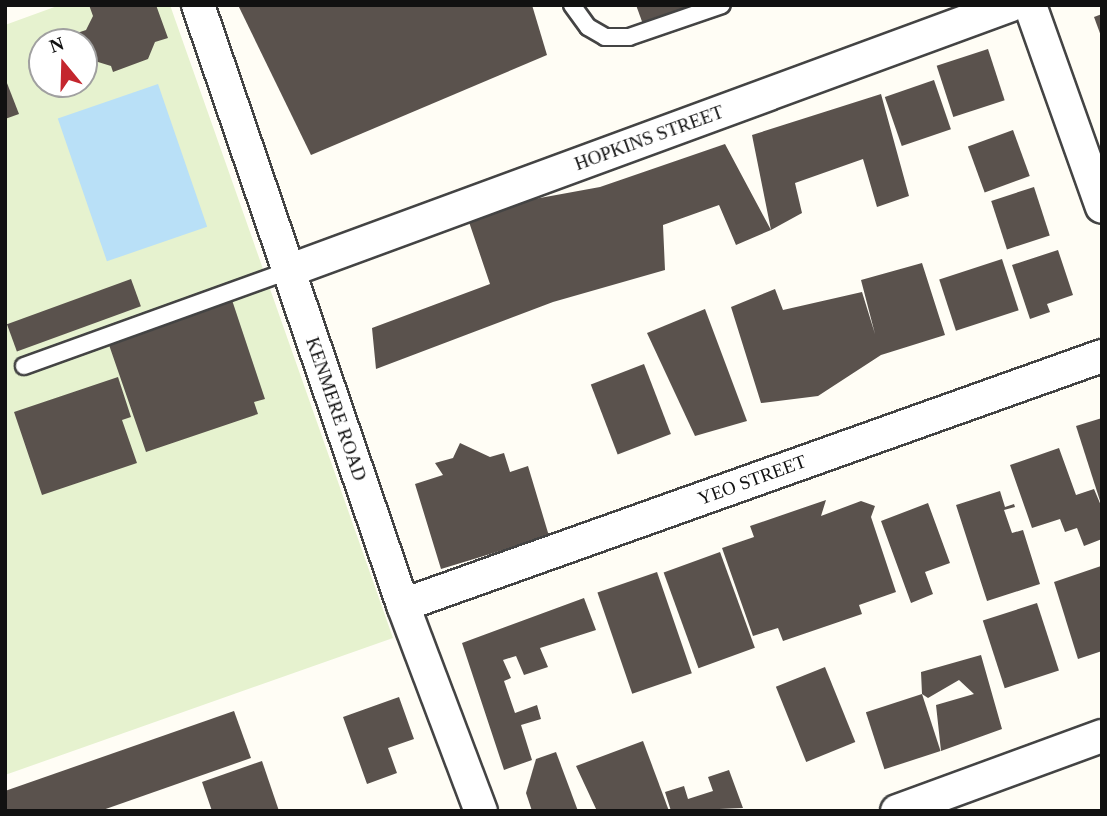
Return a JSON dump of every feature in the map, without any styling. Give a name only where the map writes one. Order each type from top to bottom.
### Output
[{"type":"street","name":"KENMERE ROAD","points":[[198,5],[403,605],[481,811]]},
{"type":"street","name":"HOPKINS STREET","points":[[288,271],[1011,5]]},
{"type":"street","points":[[1030,5],[1102,207]]},
{"type":"street","name":"YEO STREET","points":[[403,605],[1102,356]]},
{"type":"street","points":[[897,811],[1102,736]]},
{"type":"lane","points":[[572,5],[588,27],[605,37],[629,37],[722,5]]},
{"type":"lane","points":[[24,366],[288,271]]},
{"type":"green space","points":[[60,5],[170,5],[393,638],[5,775],[5,25]]},
{"type":"water","points":[[158,84],[207,227],[107,261],[58,119]]},
{"type":"building","points":[[89,5],[156,5],[168,38],[155,42],[148,59],[113,72],[111,66],[98,62],[98,28],[87,28],[93,16]]},
{"type":"building","points":[[238,5],[532,5],[547,55],[311,155]]},
{"type":"building","points":[[636,5],[735,5],[735,6],[648,38]]},
{"type":"building","points":[[1102,14],[1102,36],[1101,36],[1094,17]]},
{"type":"building","points":[[988,49],[1005,100],[953,117],[937,66]]},
{"type":"building","points":[[5,78],[19,114],[5,119]]},
{"type":"building","points":[[934,80],[951,129],[902,146],[885,97]]},
{"type":"building","points":[[881,94],[909,196],[877,207],[863,159],[795,183],[802,213],[771,230],[752,135]]},
{"type":"building","points":[[1013,130],[1030,176],[985,192],[968,146]]},
{"type":"building","points":[[725,144],[771,230],[736,245],[719,205],[663,225],[665,270],[553,302],[376,369],[372,328],[490,284],[469,222],[518,202],[600,187]]},
{"type":"building","points":[[1034,187],[1050,236],[1007,249],[991,201]]},
{"type":"building","points":[[1058,250],[1073,295],[1047,304],[1050,312],[1030,319],[1012,265]]},
{"type":"building","points":[[1002,259],[1019,310],[956,331],[939,279]]},
{"type":"building","points":[[922,263],[945,335],[881,355],[818,396],[761,403],[731,307],[775,289],[783,310],[862,292],[875,334],[861,280]]},
{"type":"building","points":[[131,279],[141,306],[17,351],[7,324]]},
{"type":"building","points":[[232,300],[265,399],[254,402],[258,414],[146,452],[108,342]]},
{"type":"building","points":[[705,309],[747,421],[695,436],[647,333]]},
{"type":"building","points":[[644,364],[671,434],[618,454],[591,384]]},
{"type":"building","points":[[118,377],[131,417],[122,420],[137,463],[42,495],[14,412]]},
{"type":"building","points":[[1102,418],[1102,504],[1101,504],[1076,426]]},
{"type":"building","points":[[460,443],[490,457],[504,453],[510,472],[528,466],[549,536],[441,569],[415,484],[443,475],[435,463],[453,458]]},
{"type":"building","points":[[1059,448],[1076,495],[1094,489],[1102,508],[1102,539],[1084,546],[1077,528],[1065,532],[1060,519],[1032,528],[1010,465]]},
{"type":"building","points":[[1000,491],[1005,507],[1014,504],[1015,507],[1004,510],[1012,533],[1023,530],[1040,584],[987,601],[956,505]]},
{"type":"building","points":[[826,500],[821,516],[861,501],[875,506],[871,517],[896,592],[859,605],[862,614],[783,641],[778,628],[753,636],[722,548],[754,537],[750,526]]},
{"type":"building","points":[[928,503],[950,563],[925,572],[933,594],[911,603],[881,521]]},
{"type":"building","points":[[720,552],[755,648],[699,668],[664,573]]},
{"type":"building","points":[[1101,566],[1102,651],[1078,659],[1054,582]]},
{"type":"building","points":[[657,572],[692,673],[632,694],[597,593]]},
{"type":"building","points":[[584,598],[596,630],[540,648],[548,667],[524,675],[516,656],[503,660],[511,678],[504,681],[515,713],[537,705],[541,719],[521,725],[532,760],[504,770],[462,643]]},
{"type":"building","points":[[1037,603],[1059,671],[1005,688],[983,621]]},
{"type":"building","points":[[981,655],[1002,729],[941,751],[936,705],[974,694],[959,680],[928,698],[922,694],[921,672]]},
{"type":"building","points":[[825,667],[855,742],[806,762],[776,687]]},
{"type":"building","points":[[922,694],[941,751],[884,769],[866,712]]},
{"type":"building","points":[[399,697],[414,739],[388,748],[397,773],[367,784],[343,717]]},
{"type":"building","points":[[234,711],[251,758],[100,811],[5,811],[5,791]]},
{"type":"building","points":[[643,741],[669,811],[597,811],[576,766]]},
{"type":"building","points":[[556,752],[578,811],[532,811],[526,793],[536,759]]},
{"type":"building","points":[[262,761],[279,811],[212,811],[202,782]]},
{"type":"building","points":[[729,770],[743,808],[671,811],[665,792],[684,786],[688,799],[713,791],[708,777]]}]
